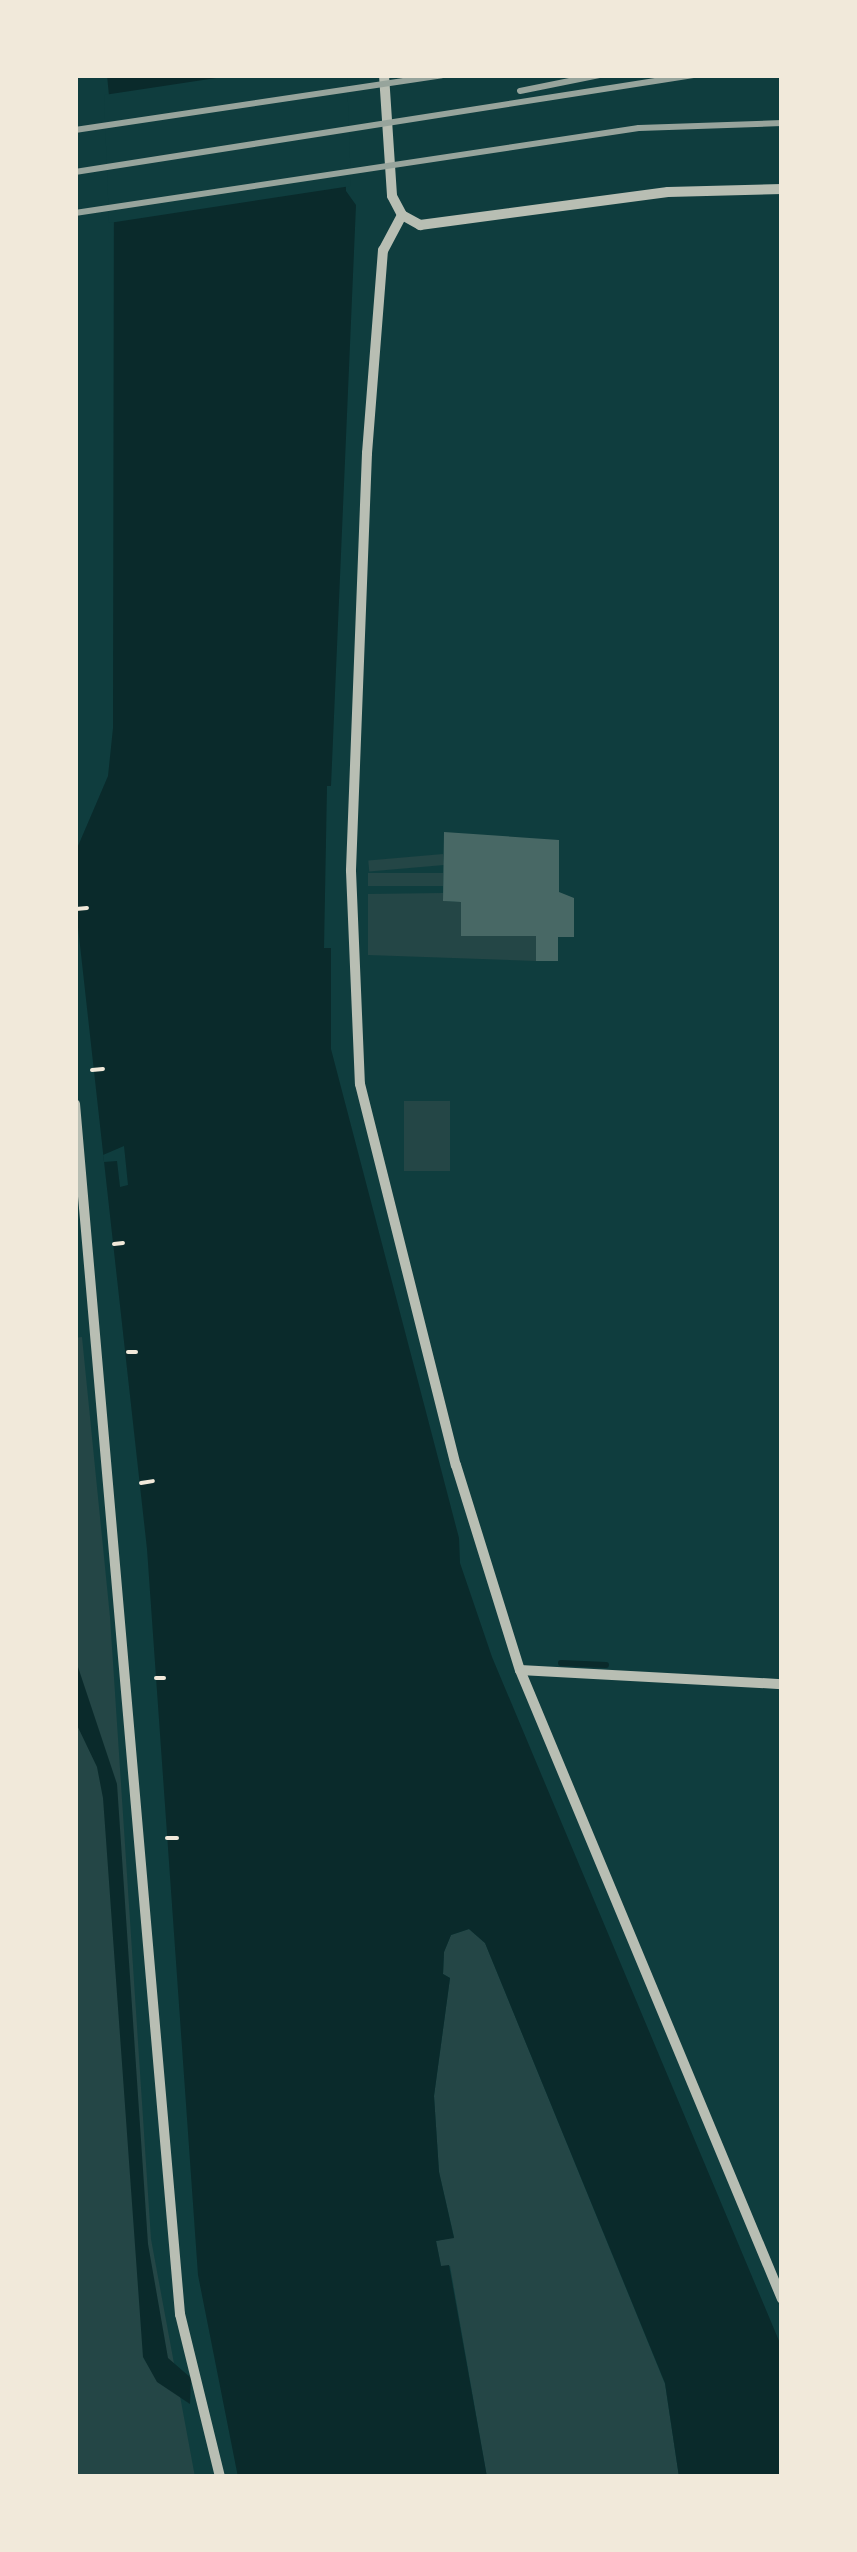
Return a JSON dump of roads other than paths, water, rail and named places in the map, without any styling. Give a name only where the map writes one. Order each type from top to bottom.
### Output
[{"type":"street","points":[[384,75],[392,196],[402,215],[436,226],[668,192],[782,189]]},
{"type":"street","points":[[402,215],[384,250],[368,453],[351,871],[360,1084],[456,1464],[520,1670],[782,2298]]},
{"type":"street","points":[[75,1104],[180,2314],[220,2477]]},
{"type":"street","points":[[520,1670],[782,1684]]},
{"type":"waterway","points":[[561,1663],[606,1665]]},
{"type":"railway","points":[[75,130],[442,75]]},
{"type":"railway","points":[[520,91],[599,75]]},
{"type":"railway","points":[[75,172],[693,75]]},
{"type":"railway","points":[[75,213],[639,128],[782,123]]}]
